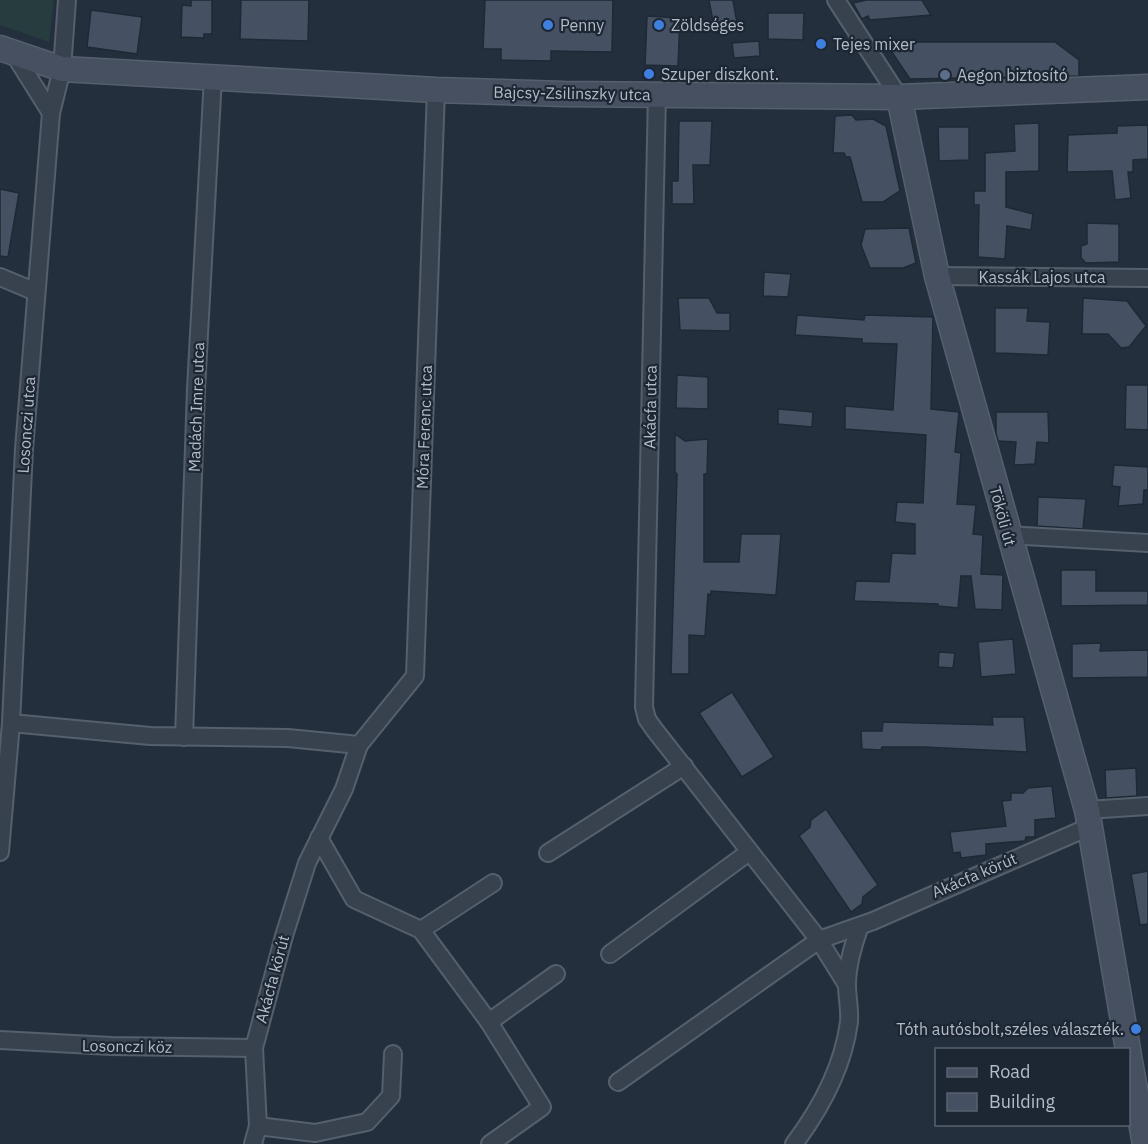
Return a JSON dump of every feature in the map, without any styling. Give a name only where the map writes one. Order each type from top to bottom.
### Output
[{"type":"street","name":"Losonczi utca","points":[[0,852],[11,723],[24,449],[36,292],[51,112],[62,69],[67,0]]},
{"type":"street","name":"Tököli út","points":[[836,0],[899,97],[937,276],[1088,818],[1128,1048]]},
{"type":"street","name":"Bajcsy-Zsilinszky utca","points":[[7,51],[62,69],[436,90],[899,97],[1148,87]]},
{"type":"street","points":[[7,51],[51,112]]},
{"type":"street","name":"Madách Imre utca","points":[[184,737],[196,389],[213,77]]},
{"type":"street","name":"Móra Ferenc utca","points":[[359,745],[415,676],[436,90]]},
{"type":"street","name":"Akácfa utca","points":[[657,94],[644,707],[647,719],[684,766]]},
{"type":"street","name":"Kassák Lajos utca","points":[[937,276],[1148,278]]},
{"type":"street","points":[[0,277],[36,292]]},
{"type":"street","points":[[1008,535],[1148,543]]},
{"type":"street","points":[[11,723],[184,737],[288,738],[359,745]]},
{"type":"street","name":"Akácfa körút","points":[[253,1144],[258,1126],[254,1048],[307,863],[344,789],[359,745]]},
{"type":"street","points":[[548,853],[684,766],[819,940],[848,985]]},
{"type":"street","name":"Akácfa körút","points":[[618,1082],[819,940],[860,926],[1088,818],[1148,806]]},
{"type":"street","points":[[319,838],[354,899],[422,930],[489,1022],[542,1107],[490,1144]]},
{"type":"street","points":[[610,954],[749,852]]},
{"type":"street","points":[[422,930],[493,883]]},
{"type":"street","points":[[794,1144],[825,1097],[838,1070],[849,1022],[849,957],[860,926]]},
{"type":"street","points":[[489,1022],[556,974]]},
{"type":"street","name":"Losonczi köz","points":[[0,1040],[111,1046],[254,1048]]},
{"type":"street","points":[[258,1126],[315,1133],[367,1122],[391,1096],[393,1054]]},
{"type":"street","name":"Tököli út","points":[[1130,1061],[1145,1144]]},
{"type":"green space","points":[[0,0],[54,0],[49,42],[0,25]]},
{"type":"building","points":[[191,0],[212,0],[212,34],[204,34],[204,38],[181,37],[182,5],[191,6]]},
{"type":"building","points":[[241,0],[309,0],[308,41],[240,39]]},
{"type":"building","name":"Penny","points":[[485,0],[613,0],[612,52],[551,51],[551,61],[501,60],[501,49],[483,49]]},
{"type":"building","points":[[709,0],[733,0],[737,23],[714,27]]},
{"type":"building","points":[[866,0],[922,0],[931,15],[870,20],[868,16],[862,19],[853,3]]},
{"type":"building","points":[[91,10],[142,17],[137,54],[87,47]]},
{"type":"building","points":[[768,13],[804,13],[803,40],[768,39]]},
{"type":"building","points":[[647,16],[680,18],[678,66],[645,65]]},
{"type":"building","points":[[759,41],[760,56],[734,58],[732,43]]},
{"type":"building","points":[[885,42],[1055,42],[1079,60],[1079,76],[910,79]]},
{"type":"building","points":[[852,115],[856,120],[873,119],[886,126],[900,191],[883,202],[862,202],[850,157],[846,157],[844,153],[833,153],[835,116]]},
{"type":"building","points":[[679,121],[712,121],[710,165],[693,165],[694,204],[672,204],[672,181],[678,181]]},
{"type":"building","points":[[1039,123],[1039,171],[1006,172],[1006,207],[1033,214],[1031,230],[1007,226],[1005,259],[978,257],[979,205],[974,205],[974,191],[985,191],[985,153],[1015,151],[1014,124]]},
{"type":"building","points":[[1148,125],[1148,159],[1133,160],[1133,172],[1128,172],[1131,198],[1115,200],[1112,171],[1067,172],[1068,135],[1117,133],[1117,126]]},
{"type":"building","points":[[938,127],[969,127],[969,160],[939,161]]},
{"type":"building","points":[[0,189],[19,193],[8,257],[0,256]]},
{"type":"building","points":[[1087,223],[1119,224],[1119,262],[1086,263],[1081,258],[1081,246],[1087,244]]},
{"type":"building","points":[[909,228],[916,263],[903,268],[870,268],[861,245],[865,229]]},
{"type":"building","points":[[764,272],[791,274],[788,297],[763,296]]},
{"type":"building","points":[[678,298],[709,298],[717,313],[730,313],[730,331],[680,330]]},
{"type":"building","points":[[1083,298],[1127,301],[1146,326],[1129,347],[1121,348],[1108,334],[1082,334]]},
{"type":"building","points":[[995,308],[1028,308],[1027,321],[1050,322],[1048,355],[995,353]]},
{"type":"building","points":[[797,315],[864,320],[865,315],[933,317],[931,409],[959,412],[955,452],[961,453],[957,504],[976,505],[973,534],[983,535],[981,574],[1003,575],[1002,610],[975,609],[971,576],[961,576],[958,608],[938,606],[938,604],[854,601],[856,581],[889,582],[892,553],[915,554],[915,524],[895,522],[897,502],[923,503],[926,435],[845,429],[845,406],[893,410],[897,344],[862,343],[862,339],[795,335]]},
{"type":"building","points":[[677,375],[708,377],[708,409],[676,408]]},
{"type":"building","points":[[1126,385],[1148,385],[1148,430],[1125,429]]},
{"type":"building","points":[[778,409],[813,412],[812,427],[778,424]]},
{"type":"building","points":[[996,412],[1048,412],[1049,443],[1037,442],[1035,464],[1014,465],[1016,442],[998,441]]},
{"type":"building","points":[[675,434],[685,441],[708,439],[707,474],[704,474],[704,562],[739,562],[741,534],[781,534],[776,595],[711,591],[711,595],[708,594],[705,636],[689,635],[689,674],[671,674],[677,474],[675,472]]},
{"type":"building","points":[[1114,465],[1148,467],[1148,490],[1144,490],[1143,504],[1118,506],[1120,487],[1112,486]]},
{"type":"building","points":[[1038,497],[1086,499],[1083,529],[1037,526]]},
{"type":"building","points":[[1061,570],[1096,570],[1096,591],[1148,591],[1148,605],[1061,606]]},
{"type":"building","points":[[1013,639],[1016,674],[981,677],[978,642]]},
{"type":"building","points":[[1101,643],[1100,651],[1148,650],[1148,677],[1072,678],[1072,644]]},
{"type":"building","points":[[939,652],[955,653],[953,668],[938,667]]},
{"type":"building","points":[[732,692],[774,757],[742,777],[699,713]]},
{"type":"building","points":[[992,717],[1024,717],[1027,752],[923,747],[862,749],[861,731],[882,731],[883,722],[993,725]]},
{"type":"building","points":[[1136,768],[1137,796],[1106,798],[1105,770]]},
{"type":"building","points":[[1052,786],[1056,818],[1035,820],[1035,837],[1026,837],[1025,841],[986,844],[986,855],[961,858],[960,852],[953,853],[950,832],[1006,826],[1002,801],[1011,800],[1011,793],[1023,793],[1028,788]]},
{"type":"building","points":[[826,809],[878,885],[863,897],[862,904],[851,912],[799,836],[810,827],[811,820]]},
{"type":"building","points":[[1148,871],[1148,924],[1140,925],[1131,874]]},
{"type":"place","name":"Penny","points":[[548,25]]},
{"type":"place","name":"Zöldséges","points":[[659,25]]},
{"type":"place","name":"Tejes mixer","points":[[821,44]]},
{"type":"place","name":"Szuper diszkont.","points":[[649,74]]},
{"type":"place","name":"Aegon biztosító","points":[[945,75]]},
{"type":"place","name":"Tóth autósbolt,széles választék.","points":[[1136,1029]]}]
